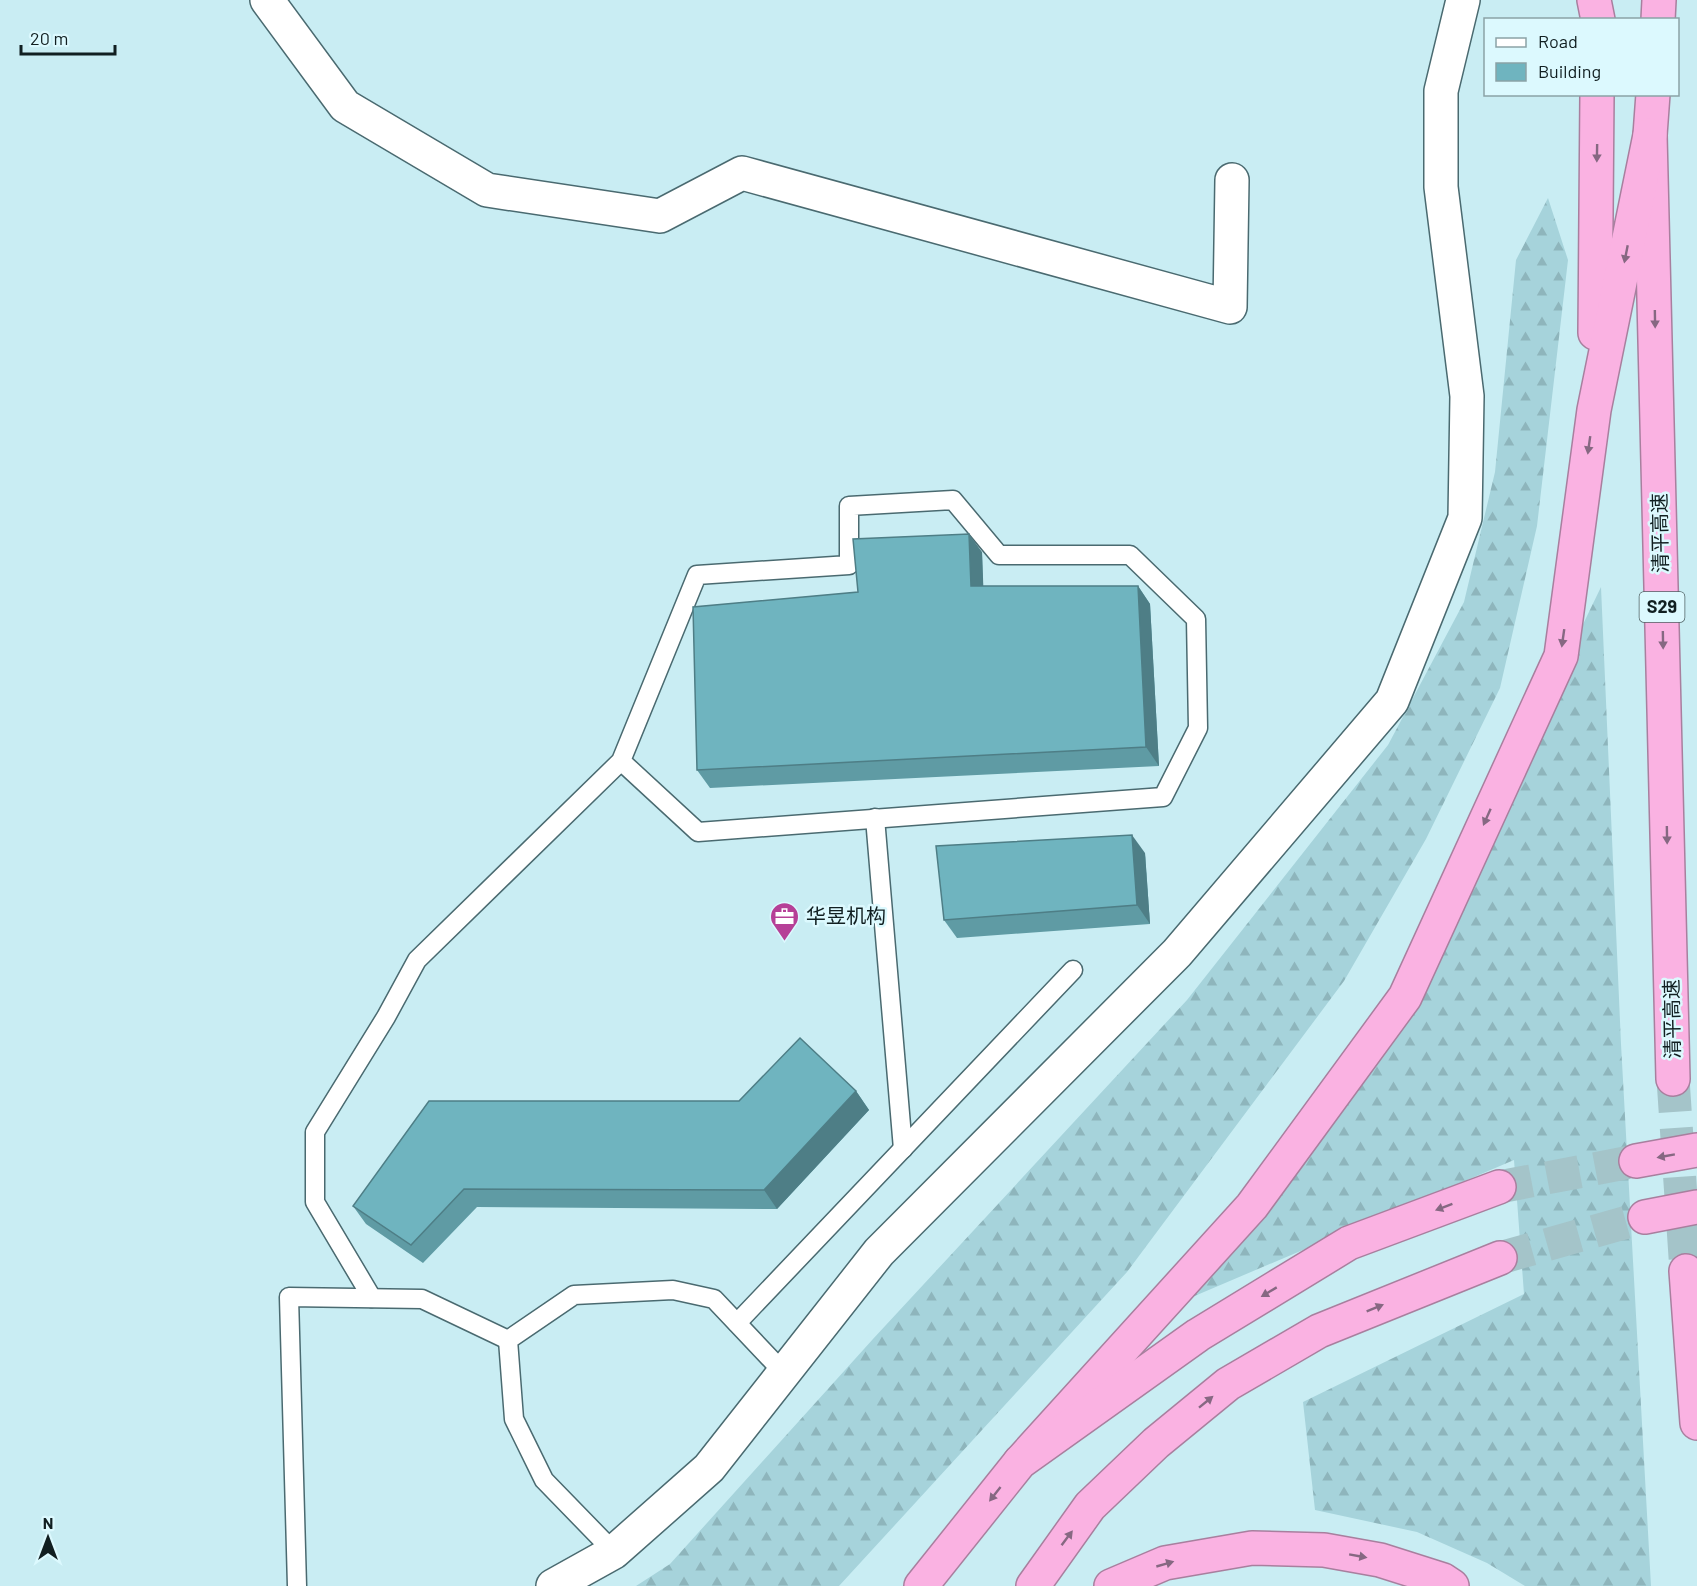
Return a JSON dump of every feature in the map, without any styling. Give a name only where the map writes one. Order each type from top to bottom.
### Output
[{"type":"highway","points":[[1594,0],[1598,18]]},
{"type":"highway","points":[[1658,18],[1659,0]]},
{"type":"highway","points":[[1594,410],[1597,96]]},
{"type":"highway","name":"清平高速","points":[[1653,96],[1650,135],[1673,1079]]},
{"type":"highway","points":[[921,1586],[1020,1462],[1252,1206],[1405,997],[1561,656],[1594,410],[1650,135]]},
{"type":"highway","points":[[1636,1161],[1697,1150]]},
{"type":"highway","points":[[1020,1462],[1198,1335],[1349,1243],[1498,1186]]},
{"type":"highway","points":[[1645,1216],[1697,1207]]},
{"type":"highway","points":[[1033,1586],[1090,1506],[1156,1443],[1228,1384],[1319,1331],[1500,1258]]},
{"type":"highway","points":[[1686,1271],[1697,1424]]},
{"type":"highway","points":[[1111,1586],[1165,1563],[1252,1548],[1324,1550],[1380,1560],[1452,1586]]},
{"type":"street","points":[[267,0],[345,106],[487,190],[660,216],[742,172],[1230,307],[1232,180]]},
{"type":"street","points":[[553,1586],[614,1552],[709,1468],[879,1252],[1177,953],[1392,700],[1465,518],[1467,396],[1441,187],[1441,91],[1463,0]]},
{"type":"lane","points":[[372,1298],[315,1202],[315,1132],[386,1017],[417,960],[621,761],[697,575],[849,565],[849,507],[953,500],[999,555],[1130,555],[1196,618],[1198,728],[1163,797],[698,832],[621,761]]},
{"type":"lane","points":[[875,818],[903,1149]]},
{"type":"lane","points":[[737,1323],[1073,970]]},
{"type":"lane","points":[[508,1340],[574,1295],[673,1290],[714,1299],[784,1373]]},
{"type":"lane","points":[[297,1586],[289,1297],[422,1299],[508,1340]]},
{"type":"lane","points":[[508,1340],[514,1419],[544,1479],[614,1552]]},
{"type":"green space","points":[[1548,198],[1568,260],[1537,526],[1500,688],[1426,839],[1344,981],[1127,1272],[839,1586],[636,1586],[670,1564],[873,1339],[1187,1000],[1388,745],[1464,602],[1495,472],[1516,260]]},
{"type":"green space","points":[[1601,587],[1621,1044],[1651,1586],[1525,1586],[1487,1563],[1417,1532],[1315,1510],[1303,1402],[1524,1294],[1514,1160],[1157,1312],[1286,1160],[1448,904]]},
{"type":"building","points":[[969,534],[971,586],[1138,586],[1146,747],[697,770],[693,607],[858,592],[853,539]]},
{"type":"building","points":[[1132,835],[1137,905],[944,920],[936,846]]},
{"type":"building","points":[[800,1038],[856,1091],[764,1190],[464,1189],[411,1245],[353,1206],[429,1101],[739,1101]]},
{"type":"tunnel","points":[[1673,1079],[1686,1271]]},
{"type":"tunnel","points":[[1499,1187],[1636,1161]]},
{"type":"tunnel","points":[[1500,1258],[1645,1217]]},
{"type":"place","name":"华昱机构","points":[[785,942]]}]
